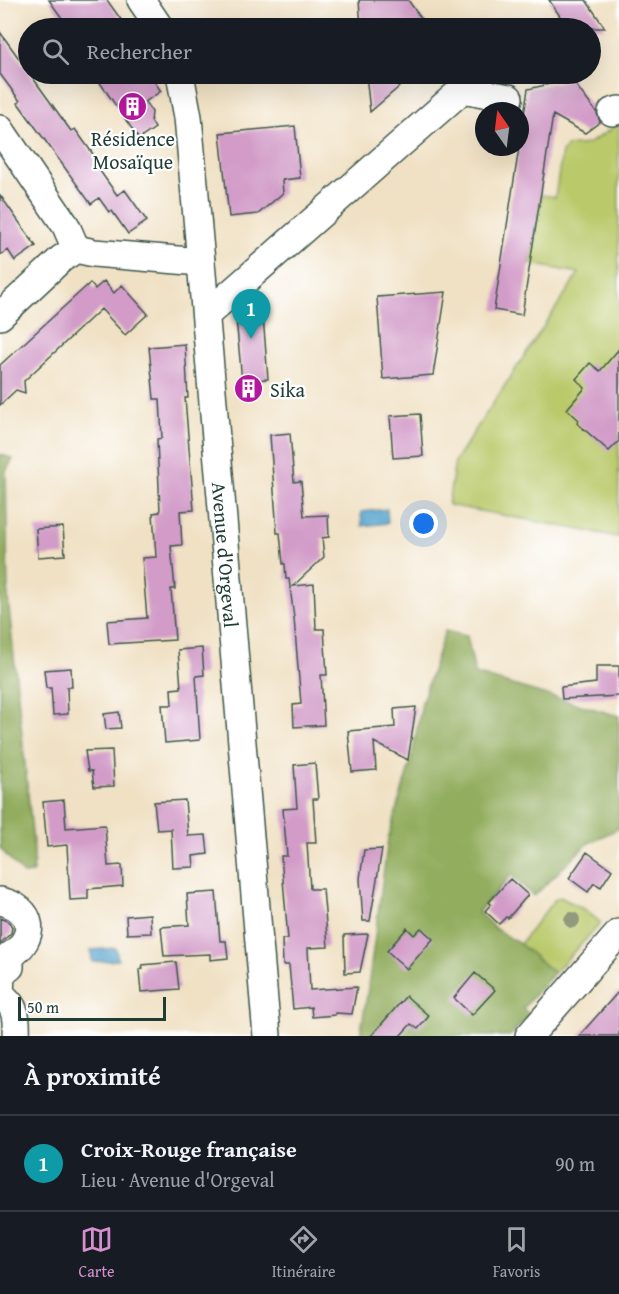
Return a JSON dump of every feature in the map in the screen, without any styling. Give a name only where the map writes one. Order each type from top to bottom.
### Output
[{"type":"street","points":[[141,0],[153,18]]},
{"type":"street","name":"Avenue d'Orgeval","points":[[182,84],[188,117],[206,315],[267,1036]]},
{"type":"street","points":[[206,315],[463,89],[509,98]]},
{"type":"street","points":[[0,129],[66,226],[76,249]]},
{"type":"street","points":[[0,316],[76,249],[94,253],[201,262]]},
{"type":"street","points":[[0,901],[17,907],[27,918],[29,929],[21,948],[10,956],[10,968],[1,974],[0,994],[13,1007],[17,1018],[16,1036]]},
{"type":"street","points":[[529,1036],[619,933]]},
{"type":"green space","points":[[619,124],[619,537],[448,505],[455,461],[579,273],[530,264],[541,195],[555,197],[562,152],[567,146],[588,144]]},
{"type":"green space","points":[[0,454],[13,459],[6,471],[8,598],[34,852],[33,873],[23,874],[0,848]]},
{"type":"green space","points":[[445,631],[467,636],[475,674],[619,716],[619,828],[587,844],[534,896],[511,875],[478,912],[497,930],[520,944],[554,973],[523,1008],[529,1015],[510,1036],[360,1036],[388,839],[411,761],[422,702]]},
{"type":"green space","points":[[560,897],[584,909],[601,923],[554,973],[520,944],[554,900]]},
{"type":"water","points":[[387,509],[388,523],[362,526],[361,512]]},
{"type":"water","points":[[116,948],[118,960],[92,962],[91,950]]},
{"type":"building","points":[[49,0],[107,0],[120,18],[62,18]]},
{"type":"building","points":[[359,0],[408,0],[421,18],[360,18]]},
{"type":"building","points":[[549,0],[586,0],[598,18],[561,18]]},
{"type":"building","points":[[0,32],[18,57],[18,84],[37,84],[71,131],[75,129],[98,161],[95,164],[117,195],[125,190],[147,221],[128,234],[112,211],[109,212],[99,198],[91,204],[18,103],[20,101],[0,74]]},
{"type":"building","name":"Résidence Mosaïque","points":[[101,84],[156,84],[161,91],[145,102],[152,112],[151,121],[155,128],[139,139]]},
{"type":"building","points":[[367,84],[402,84],[370,112]]},
{"type":"building","points":[[550,84],[575,84],[597,113],[600,122],[585,133],[553,115],[522,315],[494,310],[518,156],[529,156],[529,102],[526,102],[528,89]]},
{"type":"building","points":[[295,126],[300,178],[282,180],[283,193],[258,214],[229,217],[220,133]]},
{"type":"building","points":[[0,195],[36,246],[15,261],[8,250],[0,255]]},
{"type":"building","points":[[104,281],[114,293],[122,285],[148,314],[125,335],[101,309],[24,381],[25,393],[16,390],[0,405],[0,365],[90,283],[95,289]]},
{"type":"building","points":[[446,292],[433,375],[383,379],[377,297]]},
{"type":"building","points":[[263,316],[268,379],[242,381],[236,318]]},
{"type":"building","points":[[185,344],[188,398],[185,398],[194,510],[180,511],[182,545],[171,546],[175,589],[171,589],[175,640],[109,644],[107,621],[147,618],[142,558],[156,557],[153,513],[160,512],[157,439],[162,438],[160,399],[154,399],[149,347]]},
{"type":"building","points":[[619,349],[619,441],[609,451],[577,423],[579,420],[567,409],[585,388],[576,379],[590,363],[600,371]]},
{"type":"building","points":[[420,414],[423,456],[393,458],[390,416]]},
{"type":"building","points":[[290,433],[294,482],[301,481],[304,516],[328,515],[329,537],[322,538],[324,557],[293,586],[314,584],[316,629],[324,629],[327,675],[321,675],[324,725],[294,727],[293,705],[301,704],[294,618],[289,579],[286,579],[285,564],[283,564],[280,533],[277,533],[270,435]]},
{"type":"building","points":[[63,527],[65,555],[38,557],[36,529]]},
{"type":"building","points":[[202,648],[204,675],[196,676],[200,740],[165,743],[162,705],[172,705],[171,689],[181,688],[178,650]]},
{"type":"building","points":[[596,666],[619,666],[619,696],[562,699],[561,687],[596,683]]},
{"type":"building","points":[[71,668],[72,687],[67,687],[68,714],[53,715],[51,688],[46,688],[44,670]]},
{"type":"building","points":[[416,707],[408,760],[374,742],[376,770],[352,772],[348,731],[395,727],[394,709]]},
{"type":"building","points":[[119,712],[121,728],[106,729],[104,714]]},
{"type":"building","points":[[112,750],[114,786],[94,787],[92,771],[88,771],[85,751]]},
{"type":"building","points":[[315,763],[318,799],[313,799],[316,843],[307,843],[310,889],[323,889],[328,947],[308,948],[310,990],[357,987],[352,1014],[335,1013],[335,1015],[312,1017],[311,1007],[293,1009],[289,965],[283,965],[282,939],[288,939],[281,856],[287,856],[283,809],[297,808],[294,765]]},
{"type":"building","points":[[64,800],[66,828],[105,825],[108,866],[122,865],[123,886],[88,889],[88,899],[70,900],[67,845],[47,847],[43,802]]},
{"type":"building","points":[[185,800],[188,836],[206,835],[208,854],[193,856],[194,867],[173,868],[171,829],[157,830],[154,802]]},
{"type":"building","points":[[382,849],[370,921],[363,921],[360,879],[364,850]]},
{"type":"building","points":[[587,852],[612,870],[601,887],[594,883],[588,892],[569,878]]},
{"type":"building","points":[[510,879],[528,895],[508,918],[506,917],[499,924],[485,911],[491,904],[489,902]]},
{"type":"building","points":[[216,892],[220,941],[226,941],[228,958],[210,960],[210,954],[164,956],[161,927],[189,925],[187,894]]},
{"type":"building","points":[[150,914],[151,933],[127,934],[126,916]]},
{"type":"building","points":[[0,918],[9,922],[12,927],[11,933],[0,944]]},
{"type":"building","points":[[407,928],[414,935],[421,928],[433,939],[407,969],[387,951]]},
{"type":"building","points":[[368,934],[360,972],[345,973],[344,935]]},
{"type":"building","points":[[176,962],[179,989],[141,992],[139,970],[143,969],[142,965]]},
{"type":"building","points":[[475,973],[495,990],[472,1015],[454,998]]},
{"type":"building","points":[[619,991],[619,1036],[579,1036]]},
{"type":"building","points":[[406,996],[429,1016],[418,1029],[411,1024],[400,1036],[371,1036]]},
{"type":"place","name":"Résidence Mosaïque","points":[[133,107]]},
{"type":"place","name":"Croix-Rouge française","points":[[251,339]]},
{"type":"place","name":"Sika","points":[[249,389]]}]
